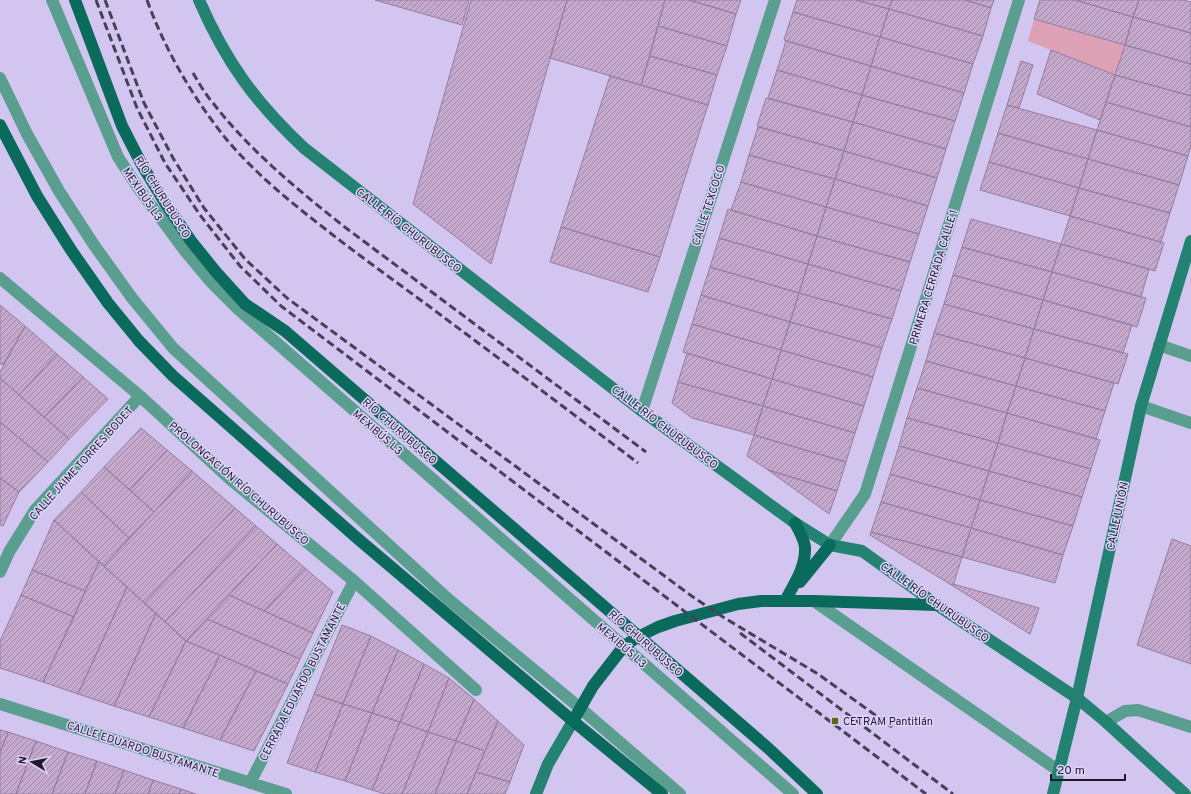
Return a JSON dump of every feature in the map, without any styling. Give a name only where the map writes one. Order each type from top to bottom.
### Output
[{"type":"main road","name":"RÍO CHURUBUSCO","points":[[75,0],[122,126],[142,165],[165,203],[191,241],[245,304],[285,331],[768,748],[817,794]]},
{"type":"main road","points":[[0,125],[37,196],[71,250],[108,302],[139,341],[173,376],[357,538],[573,721],[662,794]]},
{"type":"main road","points":[[785,601],[797,579],[803,560],[805,546],[796,523]]},
{"type":"main road","points":[[785,601],[830,545]]},
{"type":"main road","points":[[573,721],[593,686],[624,646],[638,637],[663,625],[731,605],[761,601],[814,601],[937,605]]},
{"type":"street","name":"MEXIBÚS L3","points":[[52,0],[118,157],[161,220],[210,281],[244,314],[793,794]]},
{"type":"street","name":"CALLE RÍO CHURUBUSCO","points":[[199,0],[210,26],[225,54],[242,80],[281,127],[304,148],[642,411],[796,523],[830,545],[862,551],[937,605],[1077,698],[1106,722],[1185,794]]},
{"type":"street","name":"CALLE TEXCOCO","points":[[642,411],[775,0]]},
{"type":"street","name":"PRIMERA CERRADA CALLE 1","points":[[830,545],[866,494],[1020,0]]},
{"type":"street","points":[[0,78],[28,134],[63,197],[123,286],[173,348],[448,599],[580,708],[680,794]]},
{"type":"street","name":"CALLE UNIÓN","points":[[1053,794],[1077,698],[1141,406],[1191,240]]},
{"type":"street","name":"PROLONGACIÓN RÍO CHURUBUSCO","points":[[0,278],[140,396],[230,478],[354,580],[476,690]]},
{"type":"street","points":[[1159,345],[1191,356]]},
{"type":"street","name":"CALLE JAIME TORRES BODET","points":[[0,572],[9,552],[35,510],[140,396]]},
{"type":"street","points":[[1141,406],[1191,423]]},
{"type":"street","name":"CERRADA EDUARDO BUSTAMANTE","points":[[250,783],[354,580]]},
{"type":"street","points":[[814,601],[1059,771]]},
{"type":"street","name":"CALLE EDUARDO BUSTAMANTE","points":[[0,704],[286,794]]},
{"type":"street","points":[[1106,722],[1125,711],[1138,710],[1191,727]]},
{"type":"street","points":[[536,794],[548,764],[573,721]]},
{"type":"shaded area","points":[[1034,19],[1125,45],[1115,75],[1028,41]]},
{"type":"building","points":[[375,0],[469,0],[462,25]]},
{"type":"building","points":[[471,0],[567,0],[491,264],[413,204]]},
{"type":"building","points":[[567,0],[665,0],[641,85],[550,58]]},
{"type":"building","points":[[665,0],[689,0],[736,14],[727,46],[658,26]]},
{"type":"building","points":[[689,0],[741,0],[736,14]]},
{"type":"building","points":[[797,0],[856,0],[889,9],[880,37],[793,12]]},
{"type":"building","points":[[856,0],[892,0],[889,9]]},
{"type":"building","points":[[892,0],[965,0],[991,8],[983,36],[889,9]]},
{"type":"building","points":[[965,0],[994,0],[991,8]]},
{"type":"building","points":[[1040,0],[1075,0],[1133,17],[1125,45],[1034,19]]},
{"type":"building","points":[[1075,0],[1139,0],[1133,17]]},
{"type":"building","points":[[1139,0],[1183,0],[1191,2],[1191,33],[1133,17]]},
{"type":"building","points":[[889,9],[983,36],[973,64],[880,37]]},
{"type":"building","points":[[793,12],[880,37],[871,66],[784,40]]},
{"type":"building","points":[[1133,17],[1191,33],[1191,64],[1125,45]]},
{"type":"building","points":[[658,26],[727,46],[717,75],[650,56]]},
{"type":"building","points":[[880,37],[973,64],[964,93],[871,66]]},
{"type":"building","points":[[786,41],[871,66],[862,95],[777,70]]},
{"type":"building","points":[[1125,45],[1191,64],[1191,96],[1115,75]]},
{"type":"building","points":[[1051,50],[1115,75],[1100,120],[1037,94]]},
{"type":"building","points":[[650,56],[717,75],[708,105],[641,85]]},
{"type":"building","points":[[1021,61],[1033,65],[1019,108],[1007,105]]},
{"type":"building","points":[[871,66],[964,93],[955,121],[862,95]]},
{"type":"building","points":[[777,70],[862,95],[853,122],[768,98]]},
{"type":"building","points":[[1115,75],[1191,96],[1191,127],[1106,102]]},
{"type":"building","points":[[610,76],[708,105],[660,257],[561,227]]},
{"type":"building","points":[[862,95],[955,121],[946,149],[853,122]]},
{"type":"building","points":[[766,98],[853,122],[844,151],[757,126]]},
{"type":"building","points":[[1106,102],[1191,127],[1191,145],[1188,156],[1097,130]]},
{"type":"building","points":[[1007,105],[1097,130],[1088,159],[998,133]]},
{"type":"building","points":[[853,122],[946,149],[937,178],[844,151]]},
{"type":"building","points":[[758,127],[844,151],[835,179],[749,155]]},
{"type":"building","points":[[1097,130],[1188,156],[1179,185],[1088,159]]},
{"type":"building","points":[[998,133],[1088,159],[1079,188],[989,162]]},
{"type":"building","points":[[844,151],[937,178],[928,206],[835,179]]},
{"type":"building","points":[[749,155],[835,179],[826,207],[741,182]]},
{"type":"building","points":[[1088,159],[1179,185],[1170,213],[1079,188]]},
{"type":"building","points":[[989,162],[1079,188],[1070,216],[980,190]]},
{"type":"building","points":[[835,179],[928,206],[919,234],[826,207]]},
{"type":"building","points":[[741,182],[826,207],[817,236],[731,210]]},
{"type":"building","points":[[1079,188],[1170,213],[1161,242],[1070,216]]},
{"type":"building","points":[[826,207],[919,234],[910,262],[817,236]]},
{"type":"building","points":[[728,209],[817,236],[808,264],[719,238]]},
{"type":"building","points":[[1070,216],[1164,243],[1155,271],[1061,244]]},
{"type":"building","points":[[971,219],[1061,244],[1052,272],[962,247]]},
{"type":"building","points":[[561,227],[660,257],[648,292],[550,262]]},
{"type":"building","points":[[817,236],[910,262],[901,291],[808,264]]},
{"type":"building","points":[[719,238],[808,264],[799,293],[710,267]]},
{"type":"building","points":[[1061,244],[1149,269],[1141,297],[1052,272]]},
{"type":"building","points":[[962,247],[1052,272],[1043,300],[953,275]]},
{"type":"building","points":[[808,264],[901,291],[892,319],[799,293]]},
{"type":"building","points":[[710,267],[799,293],[790,322],[701,295]]},
{"type":"building","points":[[1052,272],[1146,298],[1137,327],[1043,300]]},
{"type":"building","points":[[953,275],[1043,300],[1034,329],[944,304]]},
{"type":"building","points":[[799,293],[892,319],[882,348],[790,322]]},
{"type":"building","points":[[701,295],[790,322],[781,350],[692,324]]},
{"type":"building","points":[[1043,300],[1132,325],[1123,353],[1034,329]]},
{"type":"building","points":[[944,304],[1034,329],[1025,358],[934,333]]},
{"type":"building","points":[[0,305],[25,326],[3,365],[0,364]]},
{"type":"building","points":[[790,322],[882,348],[873,377],[781,350]]},
{"type":"building","points":[[692,324],[781,350],[772,379],[683,352]]},
{"type":"building","points":[[25,326],[57,354],[19,395],[0,378],[0,372]]},
{"type":"building","points":[[1034,329],[1128,354],[1118,384],[1025,358]]},
{"type":"building","points":[[934,333],[1025,358],[1016,386],[926,361]]},
{"type":"building","points":[[781,350],[873,377],[864,406],[772,379]]},
{"type":"building","points":[[687,353],[772,379],[763,406],[678,382]]},
{"type":"building","points":[[57,354],[83,377],[44,417],[19,395]]},
{"type":"building","points":[[1025,358],[1114,383],[1105,411],[1016,386]]},
{"type":"building","points":[[926,361],[1016,386],[1007,413],[917,388]]},
{"type":"building","points":[[83,377],[108,399],[69,439],[44,417]]},
{"type":"building","points":[[0,378],[69,439],[48,462],[0,422]]},
{"type":"building","points":[[772,379],[864,406],[855,433],[763,406]]},
{"type":"building","points":[[678,382],[763,406],[754,435],[692,418],[672,403]]},
{"type":"building","points":[[1016,386],[1105,411],[1096,439],[1007,413]]},
{"type":"building","points":[[917,388],[1007,413],[998,443],[907,418]]},
{"type":"building","points":[[763,406],[855,433],[846,462],[754,435]]},
{"type":"building","points":[[1007,413],[1100,440],[1091,469],[998,443]]},
{"type":"building","points":[[907,418],[998,443],[989,471],[899,446]]},
{"type":"building","points":[[0,422],[48,462],[19,492],[0,478]]},
{"type":"building","points":[[141,428],[167,450],[130,490],[104,467]]},
{"type":"building","points":[[754,435],[846,462],[837,491],[768,470],[747,456]]},
{"type":"building","points":[[998,443],[1091,469],[1082,497],[989,471]]},
{"type":"building","points":[[899,446],[989,471],[980,500],[890,474]]},
{"type":"building","points":[[167,450],[192,471],[154,512],[130,490]]},
{"type":"building","points":[[104,467],[154,512],[129,538],[81,492]]},
{"type":"building","points":[[768,470],[837,491],[829,514]]},
{"type":"building","points":[[192,471],[235,508],[144,603],[104,566]]},
{"type":"building","points":[[989,471],[1082,497],[1073,526],[980,500]]},
{"type":"building","points":[[890,474],[980,500],[971,528],[881,502]]},
{"type":"building","points":[[0,478],[19,492],[3,526],[0,525]]},
{"type":"building","points":[[81,492],[129,538],[104,566],[54,520]]},
{"type":"building","points":[[980,500],[1073,526],[1063,555],[971,528]]},
{"type":"building","points":[[881,502],[971,528],[962,557],[871,532]]},
{"type":"building","points":[[235,508],[256,526],[165,622],[144,603]]},
{"type":"building","points":[[54,520],[99,562],[85,591],[32,570]]},
{"type":"building","points":[[256,526],[277,544],[186,641],[165,622]]},
{"type":"building","points":[[971,528],[1063,555],[1055,583],[962,557]]},
{"type":"building","points":[[871,532],[962,557],[953,586],[870,535]]},
{"type":"building","points":[[1172,539],[1191,546],[1191,664],[1137,645]]},
{"type":"building","points":[[277,544],[305,568],[264,611],[229,595]]},
{"type":"building","points":[[99,562],[127,587],[78,694],[43,682]]},
{"type":"building","points":[[305,568],[333,592],[313,633],[264,611]]},
{"type":"building","points":[[32,570],[85,591],[74,617],[21,595]]},
{"type":"building","points":[[953,584],[1039,608],[1030,634],[953,586]]},
{"type":"building","points":[[127,587],[156,613],[114,706],[78,694]]},
{"type":"building","points":[[21,595],[74,617],[43,682],[0,668],[0,641]]},
{"type":"building","points":[[229,595],[313,633],[300,659],[207,619]]},
{"type":"building","points":[[156,613],[186,641],[149,717],[114,706]]},
{"type":"building","points":[[207,619],[300,659],[288,684],[186,641]]},
{"type":"building","points":[[342,625],[371,636],[343,704],[314,694]]},
{"type":"building","points":[[371,636],[398,650],[372,713],[343,704]]},
{"type":"building","points":[[186,641],[220,655],[183,728],[149,717]]},
{"type":"building","points":[[398,650],[424,664],[400,722],[372,713]]},
{"type":"building","points":[[220,655],[256,671],[220,740],[183,728]]},
{"type":"building","points":[[424,664],[449,678],[428,732],[400,722]]},
{"type":"building","points":[[256,671],[288,684],[254,751],[220,740]]},
{"type":"building","points":[[449,678],[474,699],[456,741],[428,732]]},
{"type":"building","points":[[314,694],[343,704],[315,772],[287,763]]},
{"type":"building","points":[[474,699],[498,721],[485,751],[456,741]]},
{"type":"building","points":[[343,704],[372,713],[345,781],[315,772]]},
{"type":"building","points":[[372,713],[400,722],[372,790],[345,781]]},
{"type":"building","points":[[498,721],[524,745],[510,782],[476,772]]},
{"type":"building","points":[[400,722],[428,732],[402,794],[385,794],[372,790]]},
{"type":"building","points":[[0,730],[8,732],[0,753]]},
{"type":"building","points":[[8,732],[36,741],[16,794],[0,794],[0,753]]},
{"type":"building","points":[[428,732],[456,741],[435,794],[402,794]]},
{"type":"building","points":[[36,741],[68,752],[52,794],[16,794]]},
{"type":"building","points":[[456,741],[485,751],[467,794],[435,794]]},
{"type":"building","points":[[68,752],[97,761],[85,794],[52,794]]},
{"type":"building","points":[[97,761],[124,770],[115,794],[85,794]]},
{"type":"building","points":[[124,770],[153,780],[148,794],[115,794]]},
{"type":"building","points":[[476,772],[510,782],[505,794],[467,794]]},
{"type":"building","points":[[153,780],[181,789],[179,794],[148,794]]},
{"type":"building","points":[[181,789],[196,794],[179,794]]},
{"type":"railway","points":[[96,0],[137,108],[165,163],[200,215],[240,266],[281,306],[926,794]]},
{"type":"railway","points":[[105,0],[144,103],[173,158],[204,208],[245,259],[287,298],[693,597],[723,617],[818,674],[892,727]]},
{"type":"railway","points":[[147,0],[162,37],[191,90],[227,140],[261,175],[298,208],[336,238],[638,463]]},
{"type":"railway","points":[[193,73],[210,100],[243,138],[276,170],[310,199],[346,228],[646,452]]},
{"type":"railway","points":[[740,633],[953,794]]},
{"type":"place","name":"CETRAM Pantitlán","points":[[835,721]]}]
